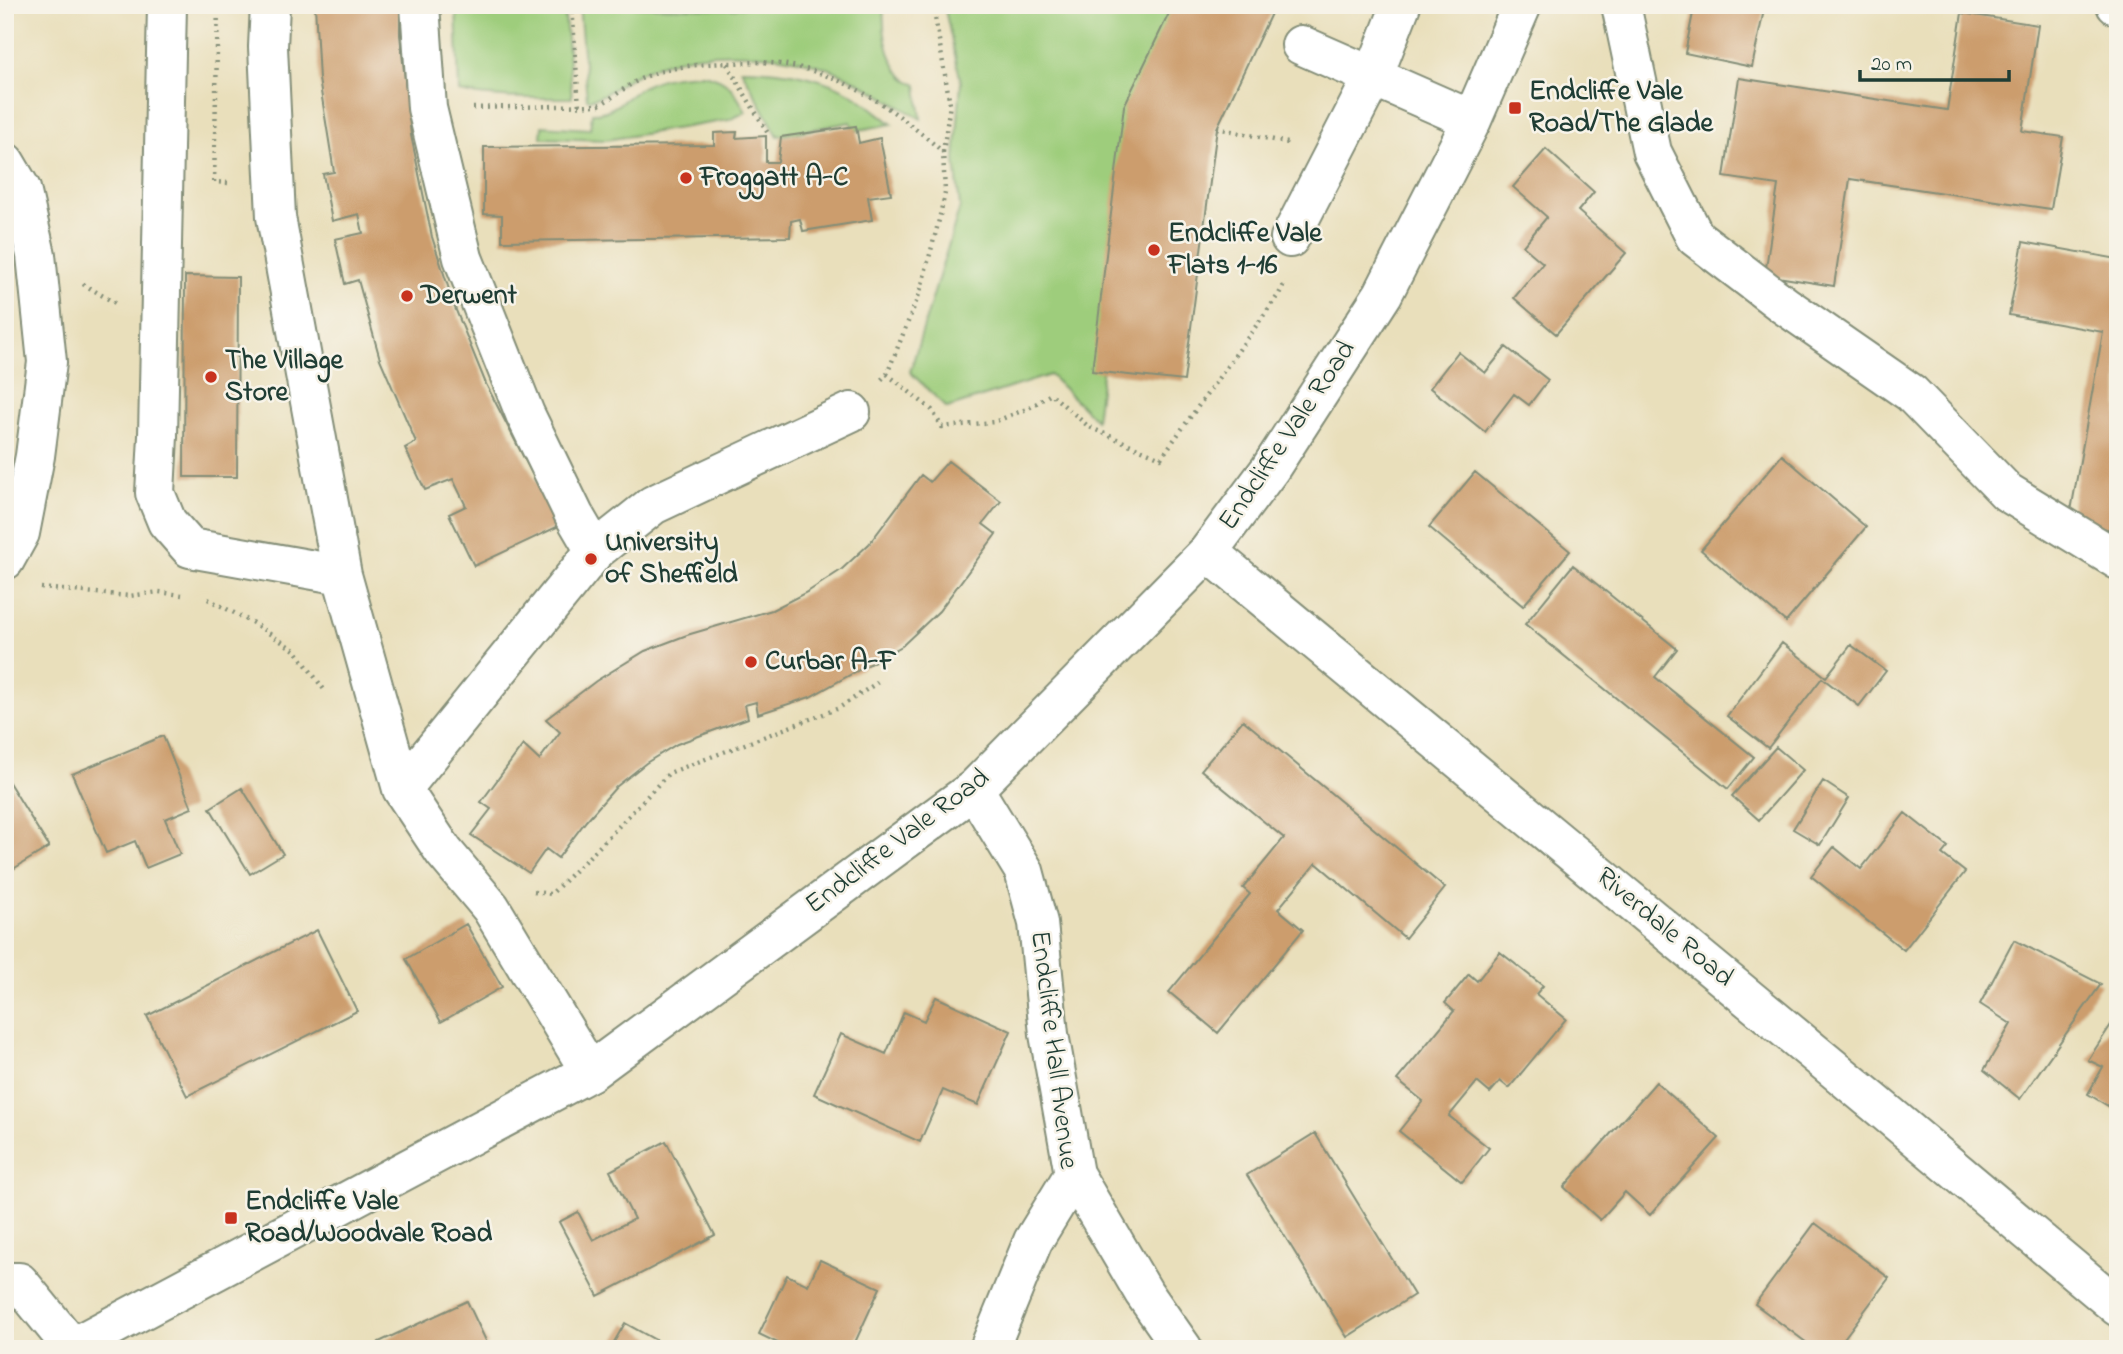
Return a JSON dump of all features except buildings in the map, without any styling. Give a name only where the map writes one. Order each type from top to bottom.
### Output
[{"type":"street","points":[[167,5],[155,493],[167,522],[190,548],[342,575]]},
{"type":"street","points":[[270,5],[268,47],[276,217],[342,575],[402,789],[444,852],[491,908],[590,1072]]},
{"type":"street","points":[[420,5],[427,108],[463,258],[525,414],[574,515],[595,551]]},
{"type":"street","points":[[1290,238],[1373,77],[1401,5]]},
{"type":"street","name":"Endcliffe Vale Road","points":[[70,1348],[590,1072],[974,789],[1208,552],[1270,469],[1383,294],[1472,120],[1522,5]]},
{"type":"street","points":[[1621,5],[1652,152],[1695,237],[1784,305],[1911,393],[2007,492],[2118,560]]},
{"type":"street","points":[[1301,45],[1472,120]]},
{"type":"street","points":[[5,162],[21,189],[36,255],[47,362],[35,456],[20,533],[5,559]]},
{"type":"street","points":[[402,789],[595,551],[653,505],[851,412]]},
{"type":"street","name":"Riverdale Road","points":[[1208,552],[2118,1307]]},
{"type":"street","name":"Endcliffe Hall Avenue","points":[[974,789],[1024,871],[1038,923],[1049,1034],[1074,1174],[1033,1241],[989,1349]]},
{"type":"street","points":[[1074,1174],[1144,1293],[1183,1349]]},
{"type":"street","points":[[5,1282],[19,1282],[70,1348]]},
{"type":"path","points":[[572,5],[579,107]]},
{"type":"path","points":[[851,412],[887,374],[920,292],[939,224],[945,193],[943,152],[950,104],[933,5]]},
{"type":"path","points":[[427,108],[599,106],[641,78],[666,70],[694,64],[768,62],[820,72],[846,83],[912,125],[943,152]]},
{"type":"path","points":[[727,63],[769,135]]},
{"type":"path","points":[[1217,128],[1334,152]]},
{"type":"path","points":[[887,374],[932,410],[942,427],[994,422],[1029,408],[1051,394],[1088,428],[1161,458],[1279,294],[1296,257],[1290,238]]},
{"type":"path","points":[[36,255],[161,330]]},
{"type":"path","points":[[33,587],[129,596],[159,592],[184,596]]},
{"type":"path","points":[[196,598],[208,600],[253,623],[296,651],[329,697]]},
{"type":"path","points":[[474,887],[551,894],[669,773],[839,708],[878,682]]},
{"type":"green space","points":[[456,5],[564,5],[572,98],[501,97],[459,92]]},
{"type":"green space","points":[[579,5],[731,9],[757,5],[884,5],[889,52],[897,69],[907,80],[917,85],[921,119],[872,90],[824,67],[803,61],[756,55],[688,57],[656,66],[600,96],[587,99]]},
{"type":"green space","points":[[944,5],[1187,5],[1136,117],[1096,420],[1050,375],[947,408],[910,372],[960,207],[955,160],[961,82]]},
{"type":"green space","points":[[741,69],[786,72],[830,83],[857,97],[892,124],[853,131],[851,122],[778,136]]},
{"type":"green space","points":[[703,74],[725,82],[746,112],[729,120],[606,140],[541,138],[542,126],[590,129],[592,113],[613,108],[658,80]]},
{"type":"place","name":"Endcliffe Vale Road/The Glade","points":[[1515,108]]},
{"type":"place","name":"Froggatt A-C","points":[[686,178]]},
{"type":"place","name":"Endcliffe Vale Flats 1-16","points":[[1154,250]]},
{"type":"place","name":"Derwent","points":[[407,296]]},
{"type":"place","name":"The Village Store","points":[[211,377]]},
{"type":"place","name":"University of Sheffield","points":[[591,559]]},
{"type":"place","name":"Curbar A-F","points":[[751,662]]},
{"type":"place","name":"Endcliffe Vale Road/Woodvale Road","points":[[231,1218]]}]
